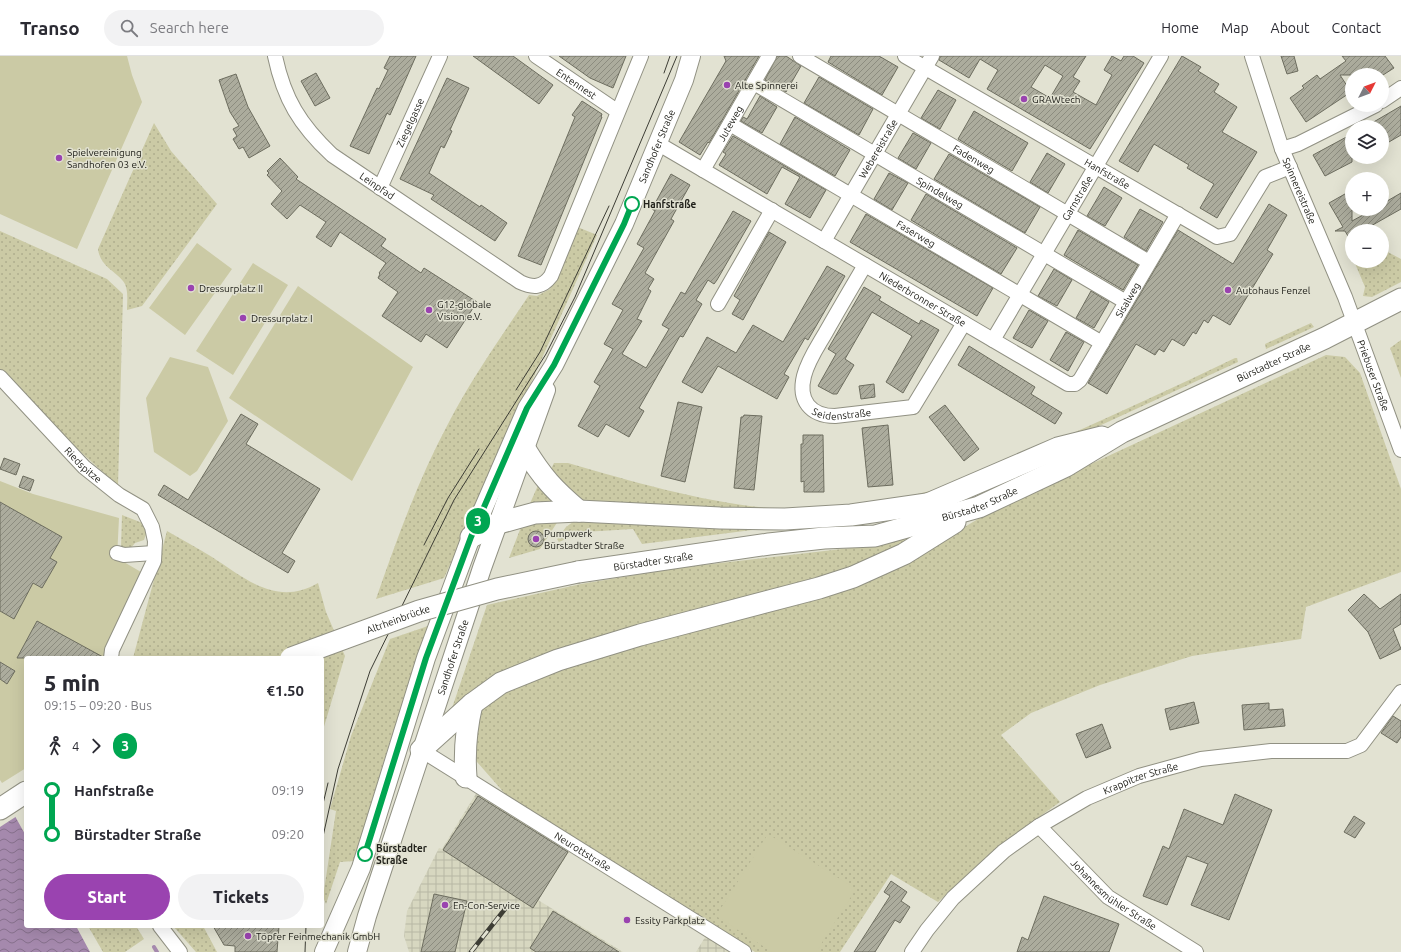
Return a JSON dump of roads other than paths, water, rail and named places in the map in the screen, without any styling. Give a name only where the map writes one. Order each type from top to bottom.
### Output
[{"type":"main road","name":"Bürstadter Straße","points":[[578,572],[646,561],[824,538],[875,536],[979,507],[1066,466],[1122,432],[1354,323],[1401,299]]},
{"type":"main road","name":"Bürstadter Straße","points":[[824,538],[934,503],[1058,448],[1122,432]]},
{"type":"main road","points":[[525,449],[544,479],[558,494],[579,510]]},
{"type":"main road","points":[[471,537],[499,523],[535,513],[579,510],[712,517],[785,518],[851,515],[934,503]]},
{"type":"main road","points":[[421,750],[472,704],[501,683],[558,660],[640,635],[819,588],[853,577],[904,554],[979,507]]},
{"type":"main road","name":"Altrheinbrücke","points":[[296,656],[419,611],[497,589],[578,572]]},
{"type":"main road","points":[[466,777],[464,751],[466,728],[472,704]]},
{"type":"main road","points":[[0,809],[24,793]]},
{"type":"street","name":"Leinpfad","points":[[275,56],[278,69],[294,111],[312,136],[332,155],[520,282],[531,287],[546,283],[551,276],[617,111]]},
{"type":"street","name":"Ziegelgasse","points":[[380,188],[440,56]]},
{"type":"street","name":"Entennest","points":[[536,56],[617,111]]},
{"type":"street","points":[[617,111],[641,56]]},
{"type":"street","name":"Sandhofer Straße","points":[[324,952],[361,868],[426,658],[471,537],[527,408],[554,365],[624,224],[656,143],[684,80],[691,56]]},
{"type":"street","name":"Juteweg","points":[[703,170],[769,56]]},
{"type":"street","name":"Fadenweg","points":[[800,56],[1149,262]]},
{"type":"street","name":"Hanfstraße","points":[[905,56],[928,62],[1095,166],[1217,237],[1230,234],[1265,177],[1290,167]]},
{"type":"street","name":"Garnstraße","points":[[993,340],[1160,56]]},
{"type":"street","name":"Spinnereistraße","points":[[1252,56],[1282,149],[1354,323]]},
{"type":"street","name":"Webereistraße","points":[[824,241],[928,62]]},
{"type":"street","name":"Spindelweg","points":[[754,83],[1126,302]]},
{"type":"street","points":[[1389,96],[1401,88]]},
{"type":"street","points":[[1282,149],[1298,144],[1362,112]]},
{"type":"street","name":"Faserweg","points":[[730,124],[1102,343]]},
{"type":"street","name":"Niederbronner Straße","points":[[656,143],[1068,384],[1075,384]]},
{"type":"street","points":[[718,304],[772,210]]},
{"type":"street","name":"Sisalweg","points":[[1075,384],[1080,380],[1178,214]]},
{"type":"street","name":"Seidenstraße","points":[[865,265],[810,360],[804,377],[803,398],[812,410],[824,416],[835,416],[913,407],[964,323]]},
{"type":"street","name":"Priebuser Straße","points":[[1354,323],[1401,450]]},
{"type":"street","name":"Sandhofer Straße","points":[[357,952],[367,916],[421,750],[482,568],[554,365]]},
{"type":"street","name":"Riedspitze","points":[[0,377],[84,467],[119,495],[143,509],[152,527],[154,540],[154,561],[112,650],[111,656]]},
{"type":"street","points":[[117,553],[124,555],[154,553]]},
{"type":"street","name":"Krappitzer Straße","points":[[912,952],[927,930],[953,898],[1004,852],[1039,826],[1087,798],[1139,776],[1200,759],[1271,751],[1348,751],[1361,745],[1401,692]]},
{"type":"street","points":[[400,743],[421,750]]},
{"type":"street","name":"Neurottstraße","points":[[421,750],[744,952]]},
{"type":"street","name":"Johannesmühler Straße","points":[[1039,826],[1108,897],[1196,952]]},
{"type":"street","points":[[162,928],[180,952]]},
{"type":"water","points":[[0,789],[24,832],[24,928],[77,928],[90,952],[0,952]]},
{"type":"waterway","points":[[154,947],[157,952]]},
{"type":"tram line","points":[[664,73],[670,56]]},
{"type":"tram line","points":[[324,832],[338,769],[370,671],[454,500],[546,354],[575,297],[677,56]]},
{"type":"tram line","points":[[516,390],[540,352],[609,206]]},
{"type":"tram line","points":[[424,545],[448,498],[479,449]]},
{"type":"tram line","points":[[324,800],[328,783]]},
{"type":"tram line","points":[[305,952],[306,928]]},
{"type":"railway","points":[[471,952],[505,909]]},
{"type":"place","name":"Alte Spinnerei","points":[[727,85]]},
{"type":"place","name":"GRAWtech","points":[[1024,99]]},
{"type":"place","name":"Spielvereinigung Sandhofen 03 e.V.","points":[[59,158]]},
{"type":"place","name":"Hanfstraße","points":[[632,204]]},
{"type":"place","name":"Dressurplatz II","points":[[191,288]]},
{"type":"place","name":"Autohaus Fenzel","points":[[1228,290]]},
{"type":"place","name":"G12-globale Vision e.V.","points":[[429,310]]},
{"type":"place","name":"Dressurplatz I","points":[[243,318]]},
{"type":"place","name":"Pumpwerk Bürstadter Straße","points":[[536,539]]},
{"type":"place","name":"Bürstadter Straße","points":[[365,854]]},
{"type":"place","name":"En-Con-Service","points":[[445,905]]},
{"type":"place","name":"Essity Parkplatz","points":[[627,920]]},
{"type":"place","name":"Töpfer Feinmechanik GmbH","points":[[248,936]]}]
